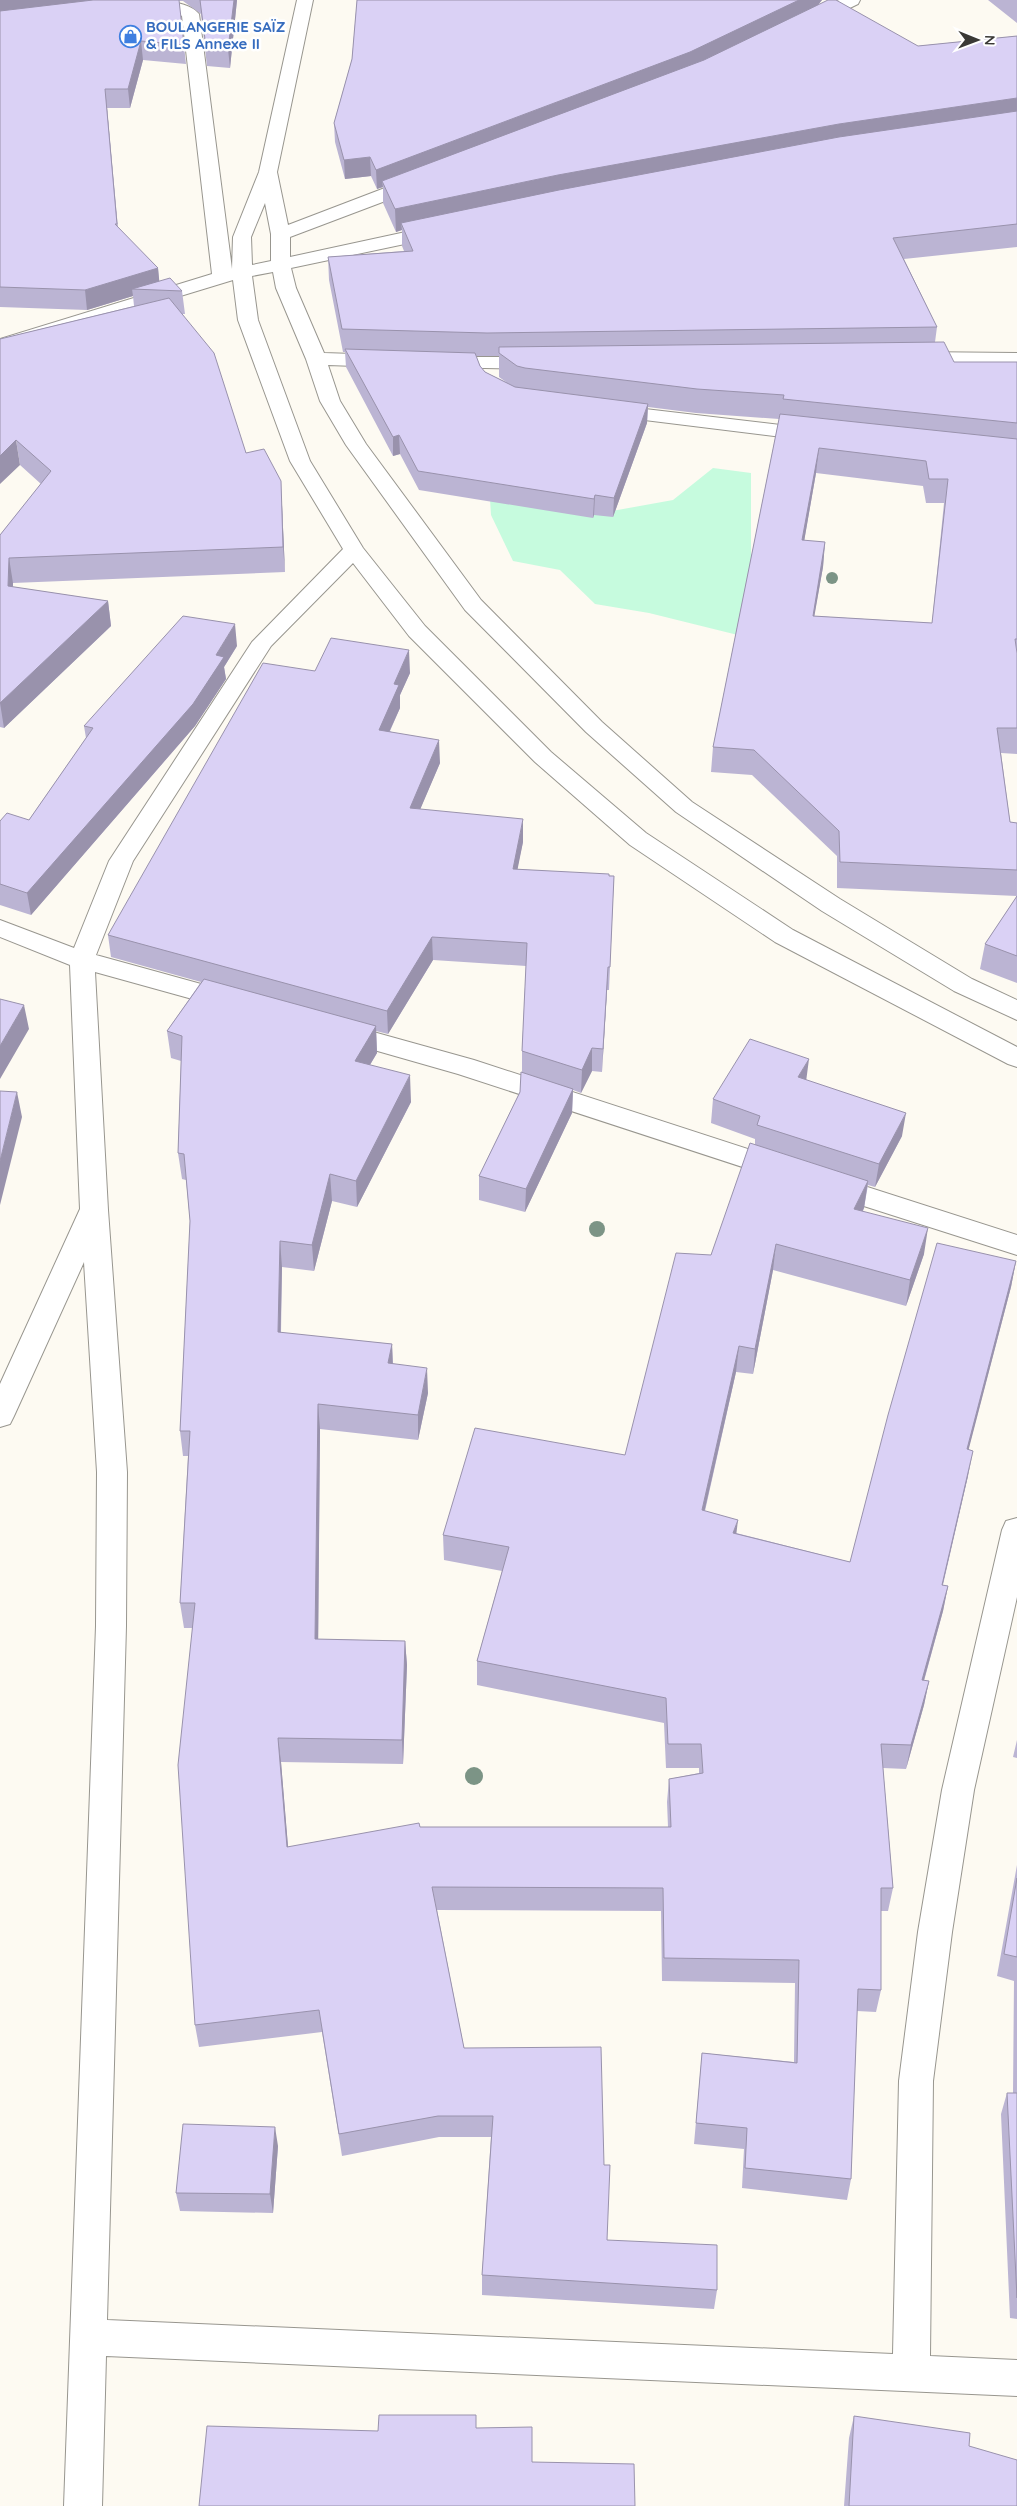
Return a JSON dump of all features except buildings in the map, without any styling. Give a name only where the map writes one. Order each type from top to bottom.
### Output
[{"type":"street","points":[[232,275],[242,237],[268,172],[305,0]]},
{"type":"street","points":[[792,30],[852,0]]},
{"type":"street","points":[[129,7],[155,5],[177,7],[190,14],[232,275],[248,320],[300,460],[354,550],[417,631],[543,757],[638,839],[784,936],[1017,1058]]},
{"type":"street","points":[[268,172],[280,234],[281,264],[286,288],[316,359],[330,401],[356,446],[473,605],[594,727],[684,807],[831,905],[963,985],[1017,1011]]},
{"type":"street","points":[[280,234],[437,174]]},
{"type":"street","points":[[0,345],[232,275],[453,228]]},
{"type":"street","points":[[901,358],[1017,359]]},
{"type":"street","points":[[316,359],[411,362],[487,372],[556,363]]},
{"type":"street","points":[[590,408],[837,438]]},
{"type":"street","points":[[82,2506],[112,1626],[112,1472],[94,1210],[82,960],[121,861],[263,642],[354,550]]},
{"type":"street","points":[[0,928],[82,960],[255,1008]]},
{"type":"street","points":[[322,1026],[465,1067],[1017,1245]]},
{"type":"street","points":[[0,1416],[94,1210]]},
{"type":"street","points":[[911,2373],[917,2072],[935,1932],[958,1790],[1017,1530]]},
{"type":"street","points":[[88,2337],[1017,2378]]},
{"type":"green space","points":[[713,468],[751,473],[751,554],[814,585],[811,653],[649,613],[595,604],[560,570],[513,561],[491,515],[490,499],[601,513],[673,500]]},
{"type":"place","name":"BOULANGERIE SAÏZ & FILS Annexe II","points":[[130,36]]}]
